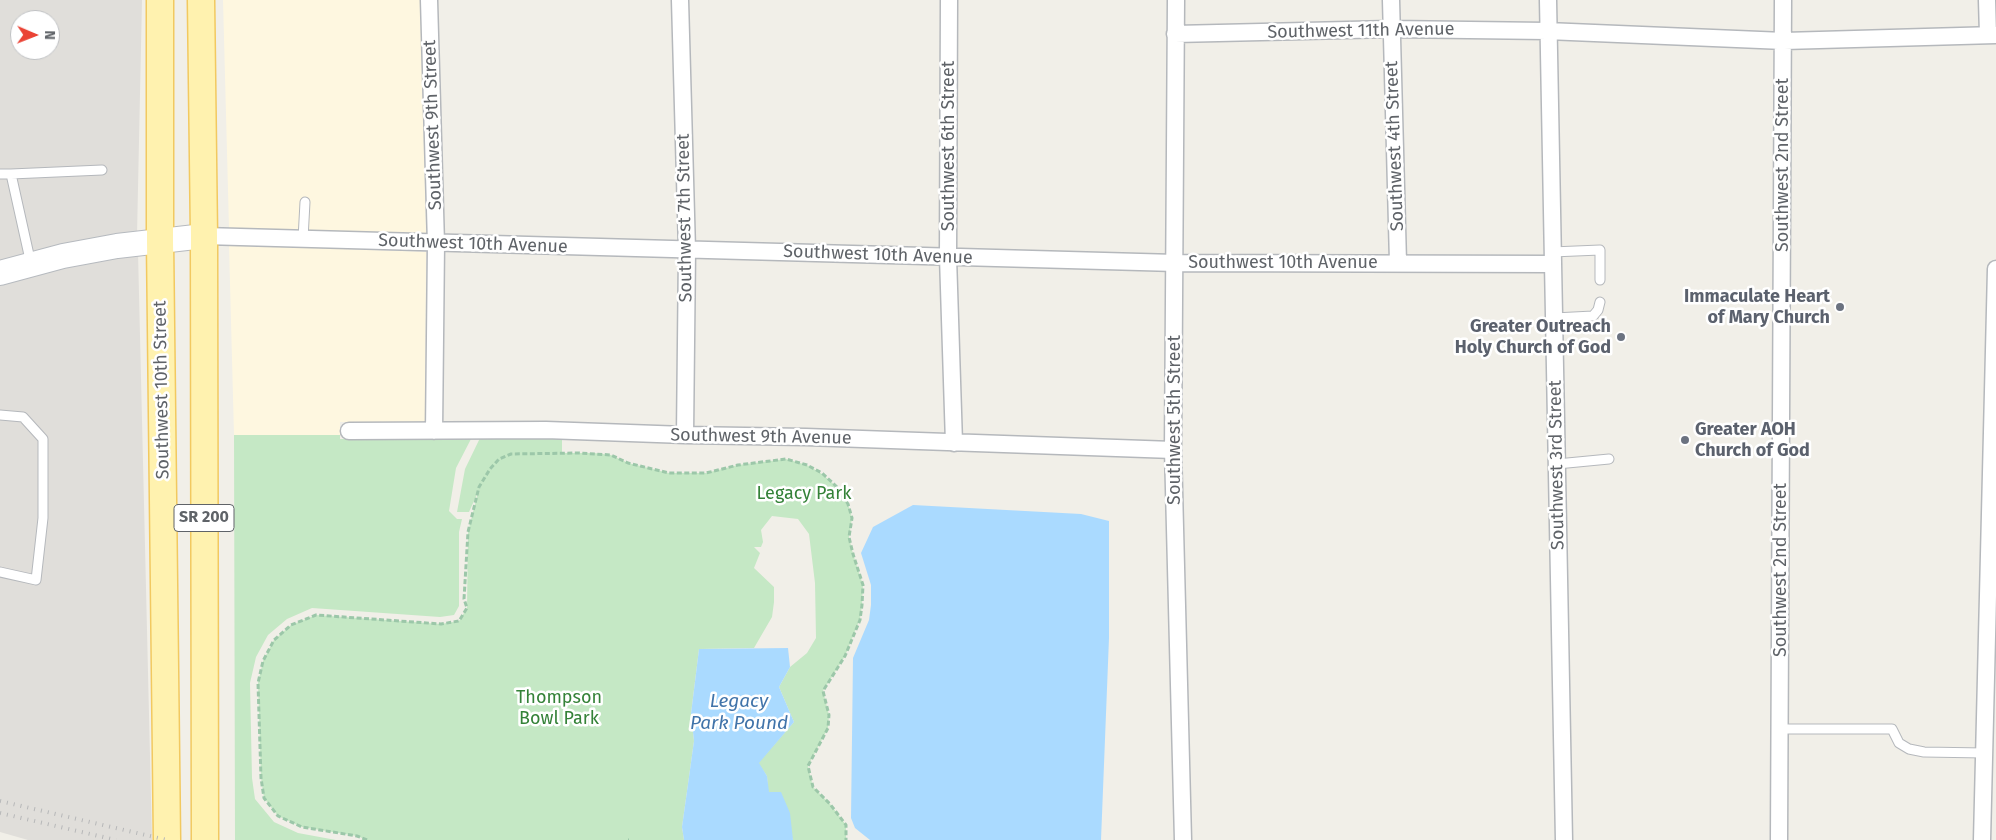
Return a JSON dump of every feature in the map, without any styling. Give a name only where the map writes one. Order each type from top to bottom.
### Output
[{"type":"main road","name":"Southwest 10th Street","points":[[160,0],[160,241],[168,840]]},
{"type":"main road","name":"SR 200","points":[[201,0],[204,236],[205,840]]},
{"type":"street","name":"Southwest 9th Street","points":[[429,0],[436,244],[434,431]]},
{"type":"street","name":"Southwest 7th Street","points":[[680,0],[687,250],[685,435]]},
{"type":"street","name":"Southwest 6th Street","points":[[949,0],[948,257],[954,443]]},
{"type":"street","name":"Southwest 5th Street","points":[[1176,0],[1176,263],[1173,450],[1183,840]]},
{"type":"street","name":"Southwest 4th Street","points":[[1391,0],[1398,262]]},
{"type":"street","name":"Southwest 3rd Street","points":[[1548,0],[1547,31],[1564,840]]},
{"type":"street","name":"Southwest 2nd Street","points":[[1779,840],[1783,0]]},
{"type":"street","points":[[1987,0],[1992,35]]},
{"type":"street","name":"Southwest 11th Avenue","points":[[1176,34],[1392,29],[1547,31],[1784,41],[1992,35]]},
{"type":"street","points":[[0,273],[117,246],[204,236]]},
{"type":"street","name":"Southwest 10th Avenue","points":[[204,236],[436,244],[1176,263],[1398,262],[1553,258]]},
{"type":"street","points":[[1982,840],[1996,269]]},
{"type":"street","name":"Southwest 9th Avenue","points":[[349,431],[546,430],[1173,450]]},
{"type":"lane","points":[[0,174],[102,170]]},
{"type":"lane","points":[[11,174],[31,265]]},
{"type":"lane","points":[[303,240],[305,202]]},
{"type":"lane","points":[[1553,258],[1600,250],[1600,280]]},
{"type":"lane","points":[[1554,318],[1593,316],[1598,310],[1600,302]]},
{"type":"lane","points":[[0,415],[23,417],[43,439],[43,518],[36,580],[0,572]]},
{"type":"lane","points":[[1557,464],[1609,459]]},
{"type":"lane","points":[[1780,729],[1892,730],[1899,743],[1909,749],[1924,752],[1984,753]]},
{"type":"path","points":[[367,840],[357,836],[302,827],[278,816],[264,798],[260,778],[258,682],[263,660],[274,640],[291,625],[316,615],[441,624],[459,621],[467,608],[464,599],[468,532],[479,487],[490,469],[499,459],[511,454],[579,453],[611,456],[628,463],[669,473],[706,473],[738,465],[786,458],[807,465],[822,474],[837,487],[848,504],[852,518],[849,537],[852,554],[863,585],[862,605],[860,620],[845,656],[823,691],[829,714],[828,728],[808,766],[813,787],[830,804],[846,825],[846,840]]},
{"type":"shaded area","points":[[0,0],[142,0],[137,235],[0,264]]},
{"type":"shaded area","points":[[223,0],[420,0],[426,235],[229,228]]},
{"type":"shaded area","points":[[229,245],[426,252],[425,422],[340,422],[340,435],[234,435]]},
{"type":"shaded area","points":[[138,252],[152,840],[28,840],[0,832],[0,281]]},
{"type":"green space","points":[[234,435],[340,435],[340,439],[471,439],[456,468],[449,511],[457,519],[462,519],[459,532],[459,606],[454,615],[440,617],[312,608],[287,619],[268,635],[256,657],[250,683],[252,778],[255,799],[274,822],[298,833],[336,840],[235,840]]},
{"type":"green space","name":"Thompson Bowl Park","points":[[562,437],[562,453],[611,455],[628,463],[669,473],[706,473],[738,465],[786,459],[807,465],[822,474],[837,487],[848,504],[852,518],[849,537],[863,585],[862,605],[860,619],[845,656],[823,691],[829,715],[828,728],[808,766],[813,787],[830,804],[846,825],[846,840],[793,840],[768,792],[767,776],[758,763],[794,722],[779,687],[790,667],[807,653],[816,638],[815,583],[809,534],[798,519],[772,516],[761,530],[763,542],[761,547],[754,547],[760,553],[754,568],[774,587],[772,617],[754,648],[699,649],[691,714],[694,741],[682,827],[684,840],[367,840],[357,836],[302,827],[278,816],[264,798],[261,778],[258,683],[263,661],[274,640],[291,625],[316,615],[441,624],[459,621],[467,608],[468,532],[478,492],[469,512],[457,512],[465,469],[480,438]]},
{"type":"water","points":[[913,505],[1081,514],[1109,521],[1109,638],[1101,840],[870,840],[855,828],[851,818],[853,658],[869,620],[871,605],[871,585],[861,553],[873,527]]},
{"type":"water","name":"Legacy Park Pound","points":[[788,648],[790,667],[779,687],[794,722],[759,763],[767,776],[769,792],[781,792],[790,813],[793,840],[684,840],[682,827],[694,741],[691,714],[699,649]]},
{"type":"railway","points":[[0,801],[167,840]]},
{"type":"railway","points":[[0,813],[116,840]]},
{"type":"place","name":"Immaculate Heart of Mary Church","points":[[1840,307]]},
{"type":"place","name":"Greater Outreach Holy Church of God","points":[[1621,337]]},
{"type":"place","name":"Greater AOH Church of God","points":[[1685,440]]},
{"type":"park label","name":"Legacy Park","points":[[804,494]]}]
